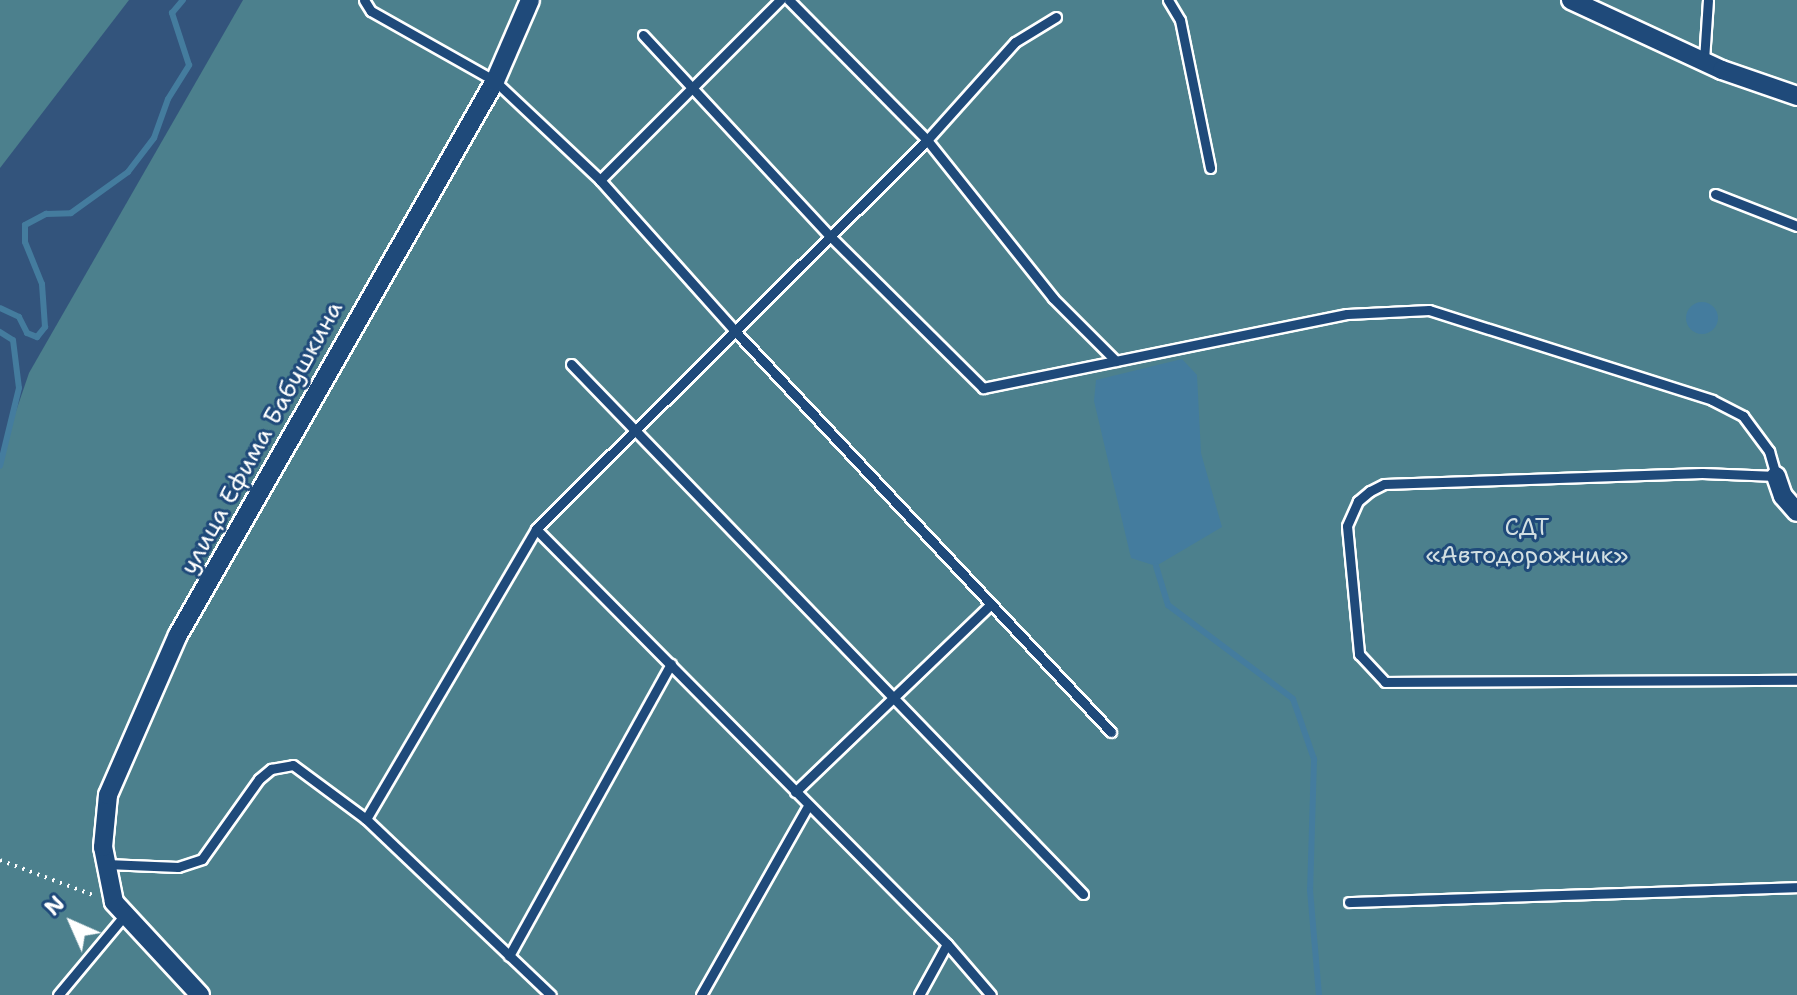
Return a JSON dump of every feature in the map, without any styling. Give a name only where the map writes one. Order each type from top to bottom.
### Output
[{"type":"street","name":"улица Ефима Бабушкина","points":[[120,909],[104,863],[108,795],[178,635],[495,81],[530,0]]},
{"type":"street","points":[[1571,0],[1704,60],[1797,96]]},
{"type":"street","points":[[1776,476],[1783,496],[1797,512]]},
{"type":"street","points":[[120,909],[200,995]]},
{"type":"lane","points":[[364,0],[371,11],[495,81],[600,180],[989,606],[1111,732]]},
{"type":"lane","points":[[600,180],[780,0]]},
{"type":"lane","points":[[789,0],[927,140],[1053,298],[1116,361]]},
{"type":"lane","points":[[1168,0],[1180,20],[1210,168]]},
{"type":"lane","points":[[1704,60],[1708,0]]},
{"type":"lane","points":[[366,819],[536,529],[632,429],[927,140],[1015,42],[1056,17]]},
{"type":"lane","points":[[643,35],[830,236],[983,388],[1347,314],[1429,310],[1712,400],[1743,416],[1760,433],[1776,476],[1702,473],[1384,484],[1358,501],[1347,526],[1359,654],[1367,668],[1385,682],[1797,680]]},
{"type":"lane","points":[[1715,194],[1797,226]]},
{"type":"lane","points":[[571,364],[1083,894]]},
{"type":"lane","points":[[536,529],[671,664],[807,808],[947,944],[991,995]]},
{"type":"lane","points":[[795,792],[891,696],[989,606]]},
{"type":"lane","points":[[509,956],[671,664]]},
{"type":"lane","points":[[104,863],[178,867],[202,859],[259,779],[282,765],[304,770],[366,819],[551,995]]},
{"type":"lane","points":[[701,995],[807,808]]},
{"type":"lane","points":[[1349,902],[1797,887]]},
{"type":"lane","points":[[58,995],[120,909]]},
{"type":"lane","points":[[919,995],[947,944]]},
{"type":"path","points":[[0,860],[120,909]]},
{"type":"green space","points":[[0,0],[129,0],[0,168]]},
{"type":"green space","name":"СДТ «Автодорожник»","points":[[243,0],[1797,0],[1797,995],[0,995],[0,458],[29,373]]},
{"type":"water","points":[[1702,302],[1713,307],[1718,318],[1713,329],[1702,334],[1691,329],[1686,318],[1691,307]]},
{"type":"water","points":[[1182,359],[1197,375],[1201,453],[1222,527],[1156,566],[1131,558],[1094,401],[1096,380]]},
{"type":"waterway","points":[[0,308],[19,317],[27,333],[37,337],[45,327],[42,284],[25,242],[25,225],[46,214],[71,213],[128,172],[154,138],[168,99],[189,65],[172,13],[183,0]]},
{"type":"waterway","points":[[0,332],[13,340],[19,388],[0,466]]},
{"type":"waterway","points":[[1156,566],[1168,605],[1293,699],[1314,759],[1310,890],[1319,995]]}]
